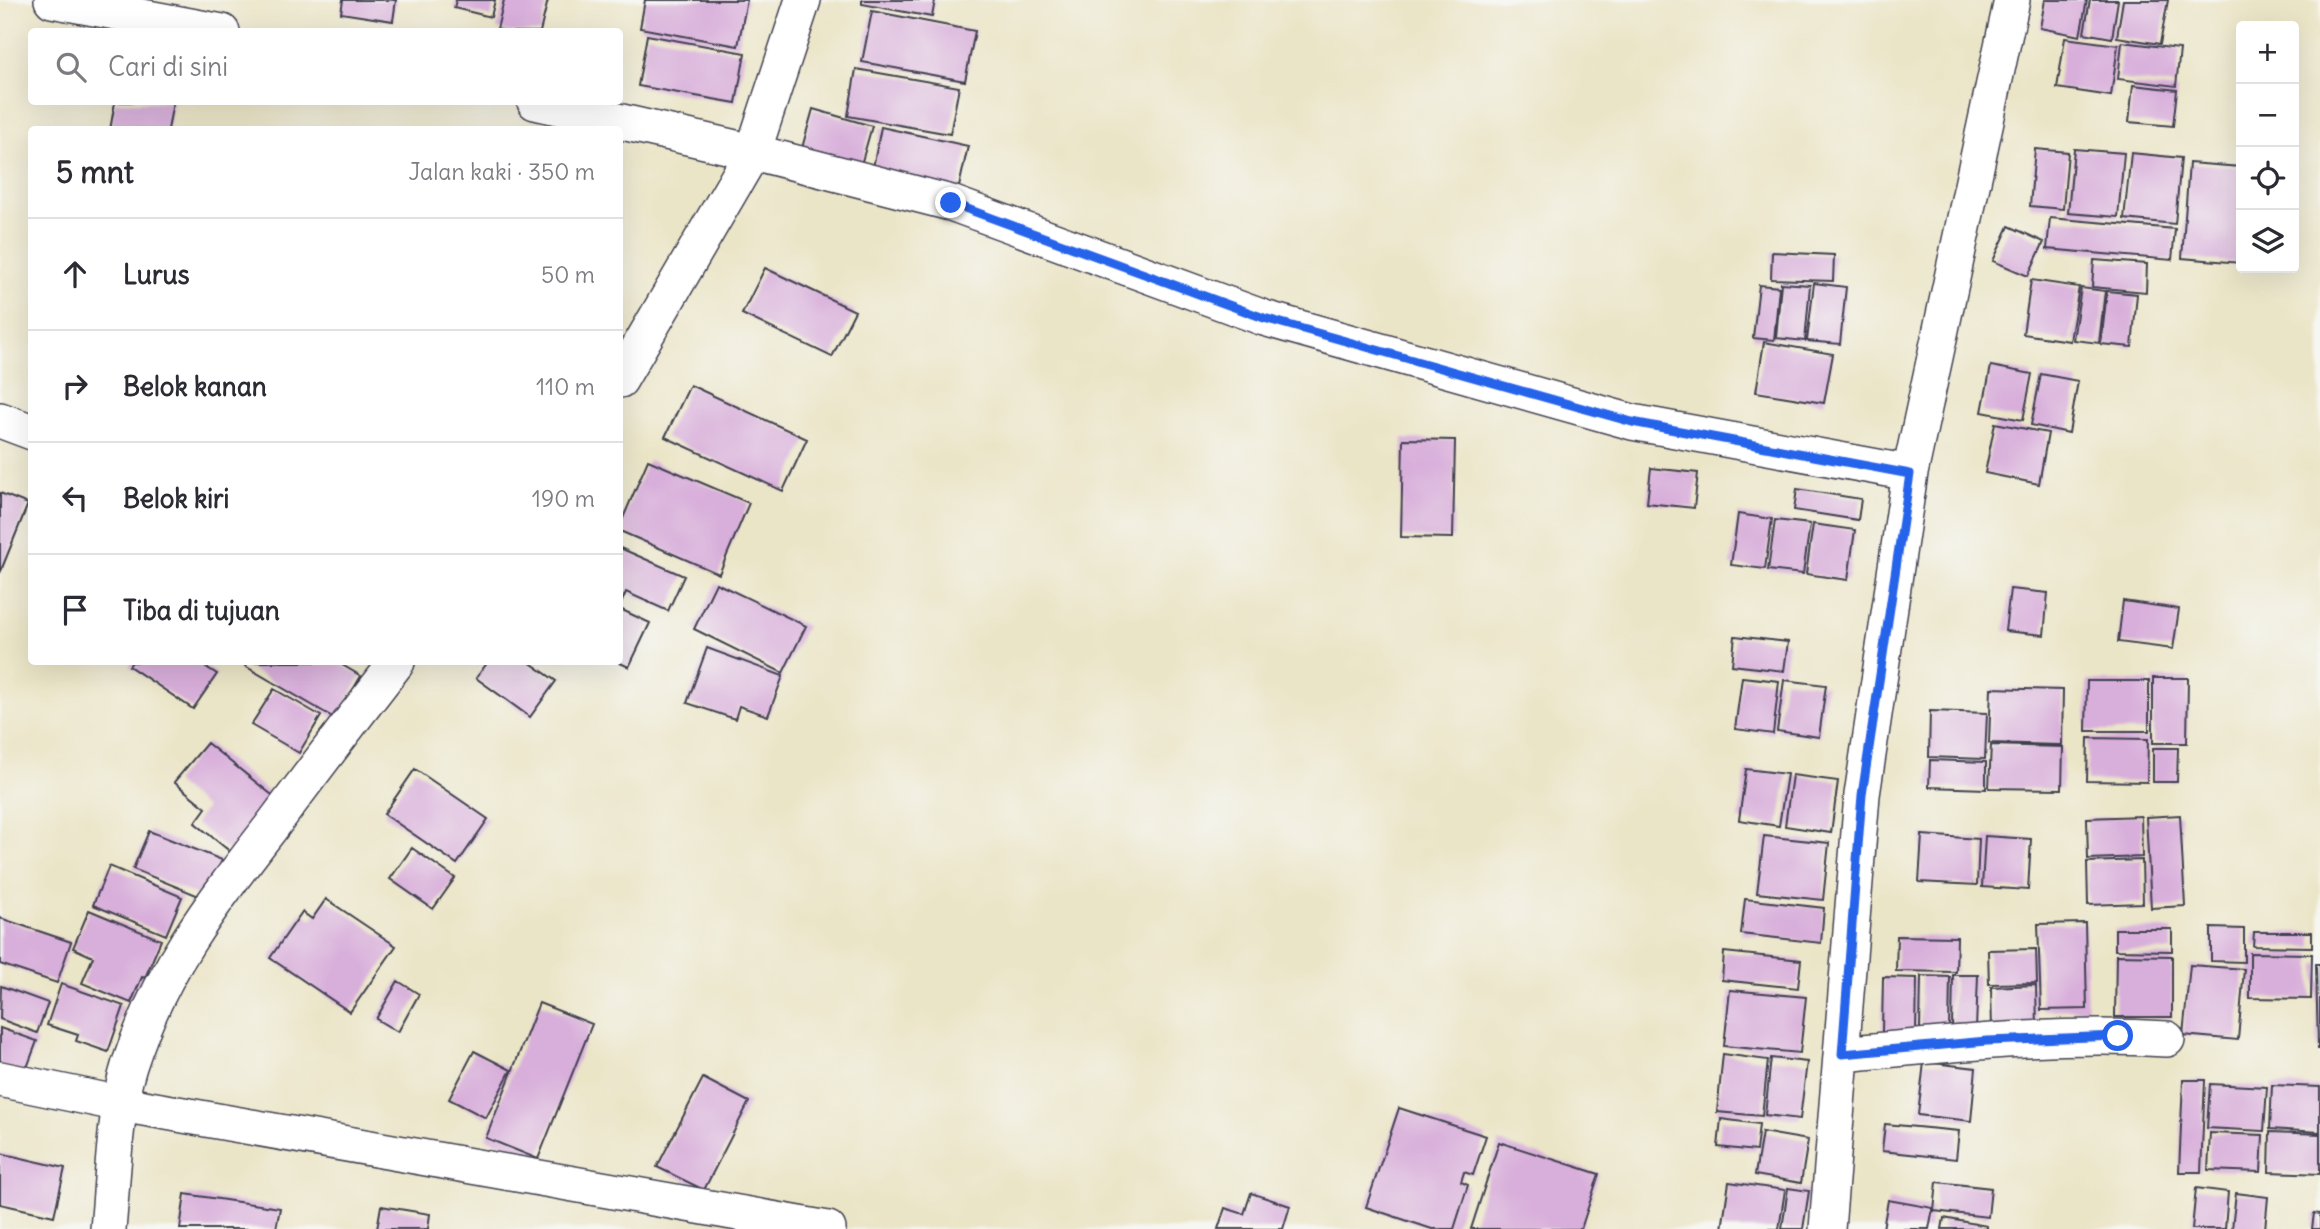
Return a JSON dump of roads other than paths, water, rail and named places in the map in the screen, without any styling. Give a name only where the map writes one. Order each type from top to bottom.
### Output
[{"type":"street","points":[[52,0],[201,28]]},
{"type":"street","points":[[623,375],[753,152],[803,0]]},
{"type":"street","points":[[1828,1229],[1862,795],[1910,474],[2012,0]]},
{"type":"street","points":[[548,105],[753,152],[951,203],[1264,318],[1632,422],[1910,474]]},
{"type":"street","points":[[0,420],[28,430]]},
{"type":"street","points":[[108,1229],[121,1104],[128,1068],[167,973],[194,929],[395,665]]},
{"type":"street","points":[[1842,1054],[1987,1041],[2118,1036],[2167,1039]]},
{"type":"street","points":[[0,1079],[121,1104],[828,1229]]}]
